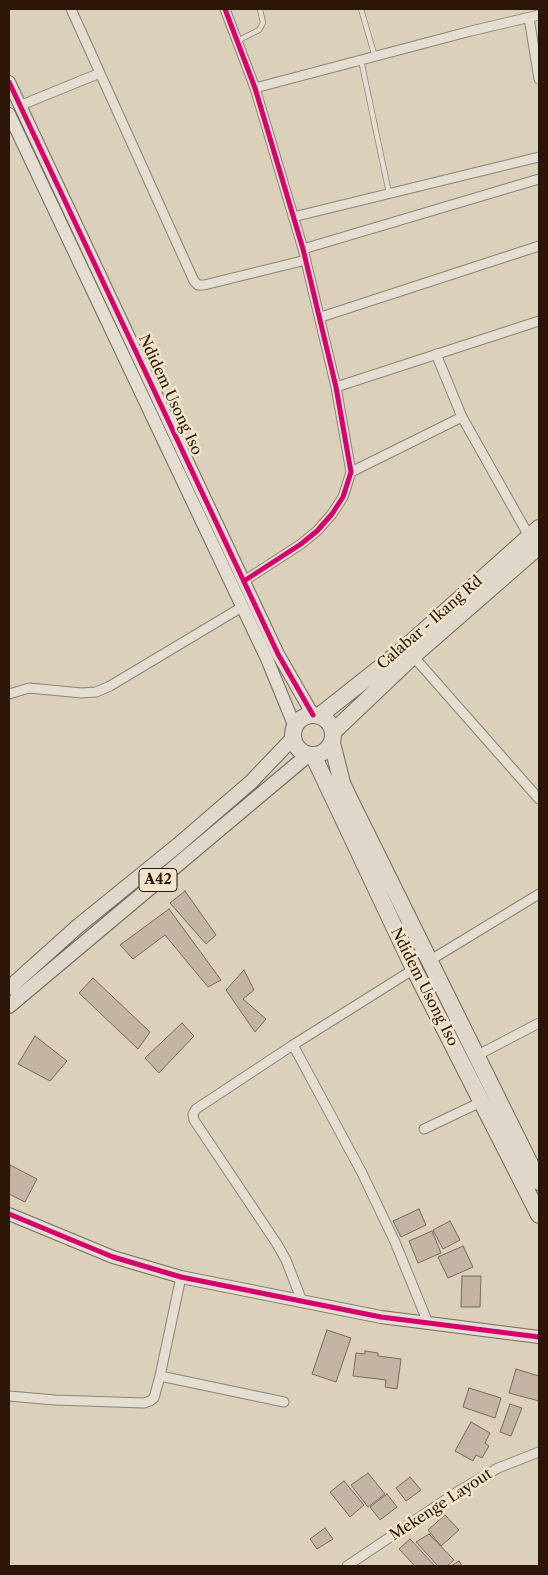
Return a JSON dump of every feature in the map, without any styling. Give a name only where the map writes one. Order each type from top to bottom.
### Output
[{"type":"highway","name":"Calabar - Ikang Rd","points":[[332,738],[413,656],[536,537]]},
{"type":"highway","name":"Calabar - Ikang Rd","points":[[316,715],[405,648],[536,537]]},
{"type":"highway","points":[[316,715],[328,722],[332,738],[324,752],[311,755],[298,748],[294,732],[302,718],[316,715]]},
{"type":"highway","name":"Ndidem Usong Iso","points":[[332,738],[342,783],[348,796],[539,1182]]},
{"type":"highway","name":"Ndidem Usong Iso","points":[[311,755],[414,969],[539,1215]]},
{"type":"main road","name":"A42","points":[[9,988],[77,927],[178,845],[251,782],[294,732]]},
{"type":"main road","name":"A42","points":[[9,1006],[311,755]]},
{"type":"street","points":[[70,9],[194,281],[198,285],[204,286],[306,260]]},
{"type":"street","points":[[225,9],[255,88],[306,260],[336,387],[351,472],[343,497],[332,514],[317,531],[301,544],[244,581]]},
{"type":"street","points":[[255,88],[539,16]]},
{"type":"street","points":[[530,18],[539,79]]},
{"type":"street","points":[[20,106],[100,74]]},
{"type":"street","name":"Ndidem Usong Iso","points":[[9,82],[278,654],[316,715]]},
{"type":"street","name":"Ndidem Usong Iso","points":[[9,114],[267,659],[294,732]]},
{"type":"street","points":[[293,217],[539,157]]},
{"type":"street","points":[[303,249],[539,179]]},
{"type":"street","points":[[321,317],[539,246]]},
{"type":"street","points":[[336,387],[539,321]]},
{"type":"street","points":[[436,354],[462,417],[536,537]]},
{"type":"street","points":[[351,472],[462,417]]},
{"type":"street","points":[[9,694],[29,688],[82,693],[96,692],[110,686],[242,607]]},
{"type":"street","points":[[413,656],[539,799]]},
{"type":"street","points":[[429,961],[539,894]]},
{"type":"street","points":[[302,1301],[286,1260],[277,1244],[193,1117],[196,1109],[414,969]]},
{"type":"street","points":[[476,1056],[539,1023]]},
{"type":"street","points":[[293,1045],[362,1172],[395,1242],[428,1323]]},
{"type":"street","points":[[424,1129],[482,1102]]},
{"type":"street","points":[[9,1214],[113,1257],[181,1276],[381,1317],[539,1337]]},
{"type":"street","points":[[9,1396],[55,1400],[150,1402],[154,1398],[160,1376],[181,1276]]},
{"type":"street","points":[[160,1376],[284,1402]]},
{"type":"street","name":"Mekenge Layout","points":[[347,1566],[465,1487],[498,1468],[539,1452]]},
{"type":"lane","points":[[237,41],[260,30],[263,22],[260,9]]},
{"type":"lane","points":[[361,9],[375,57]]},
{"type":"lane","points":[[361,60],[389,193]]},
{"type":"building","points":[[185,891],[216,935],[206,944],[170,903]]},
{"type":"building","points":[[169,909],[221,980],[208,987],[165,935],[133,959],[120,945]]},
{"type":"building","points":[[244,970],[254,990],[243,999],[266,1019],[255,1032],[226,990]]},
{"type":"building","points":[[93,978],[150,1032],[138,1049],[79,993]]},
{"type":"building","points":[[182,1023],[194,1036],[159,1073],[145,1058]]},
{"type":"building","points":[[35,1036],[67,1061],[50,1081],[18,1064]]},
{"type":"building","points":[[10,1165],[37,1179],[25,1202],[9,1194]]},
{"type":"building","points":[[419,1209],[426,1225],[401,1237],[393,1221]]},
{"type":"building","points":[[450,1221],[460,1240],[443,1249],[433,1230]]},
{"type":"building","points":[[432,1231],[441,1253],[418,1263],[409,1241]]},
{"type":"building","points":[[463,1246],[473,1267],[448,1278],[438,1257]]},
{"type":"building","points":[[462,1276],[481,1276],[480,1307],[461,1307]]},
{"type":"building","points":[[327,1330],[351,1338],[336,1382],[312,1374]]},
{"type":"building","points":[[365,1351],[378,1353],[378,1356],[401,1359],[397,1389],[385,1387],[386,1380],[353,1376],[356,1353],[365,1354]]},
{"type":"building","points":[[516,1369],[539,1376],[539,1401],[509,1393]]},
{"type":"building","points":[[469,1388],[501,1398],[495,1418],[463,1407]]},
{"type":"building","points":[[510,1404],[522,1408],[511,1436],[500,1432]]},
{"type":"building","points":[[471,1422],[490,1433],[485,1443],[489,1446],[482,1458],[476,1455],[473,1461],[455,1451]]},
{"type":"building","points":[[368,1473],[385,1494],[368,1507],[351,1485]]},
{"type":"building","points":[[410,1477],[421,1490],[406,1501],[396,1488]]},
{"type":"building","points":[[344,1481],[364,1505],[350,1517],[330,1492]]},
{"type":"building","points":[[387,1494],[397,1507],[380,1520],[370,1507]]},
{"type":"building","points":[[445,1515],[459,1530],[441,1546],[428,1530]]},
{"type":"building","points":[[325,1528],[333,1539],[317,1549],[310,1539]]},
{"type":"building","points":[[429,1534],[454,1560],[447,1566],[438,1566],[416,1542]]},
{"type":"building","points":[[410,1539],[435,1566],[415,1566],[399,1549]]},
{"type":"building","points":[[459,1561],[462,1566],[451,1566]]},
{"type":"cycle path","points":[[225,9],[255,88],[303,249],[336,387],[351,472],[343,497],[332,514],[317,531],[301,544],[244,581]]},
{"type":"cycle path","points":[[9,82],[278,654],[313,715]]},
{"type":"cycle path","points":[[9,1214],[113,1257],[181,1277],[381,1317],[539,1337]]}]
